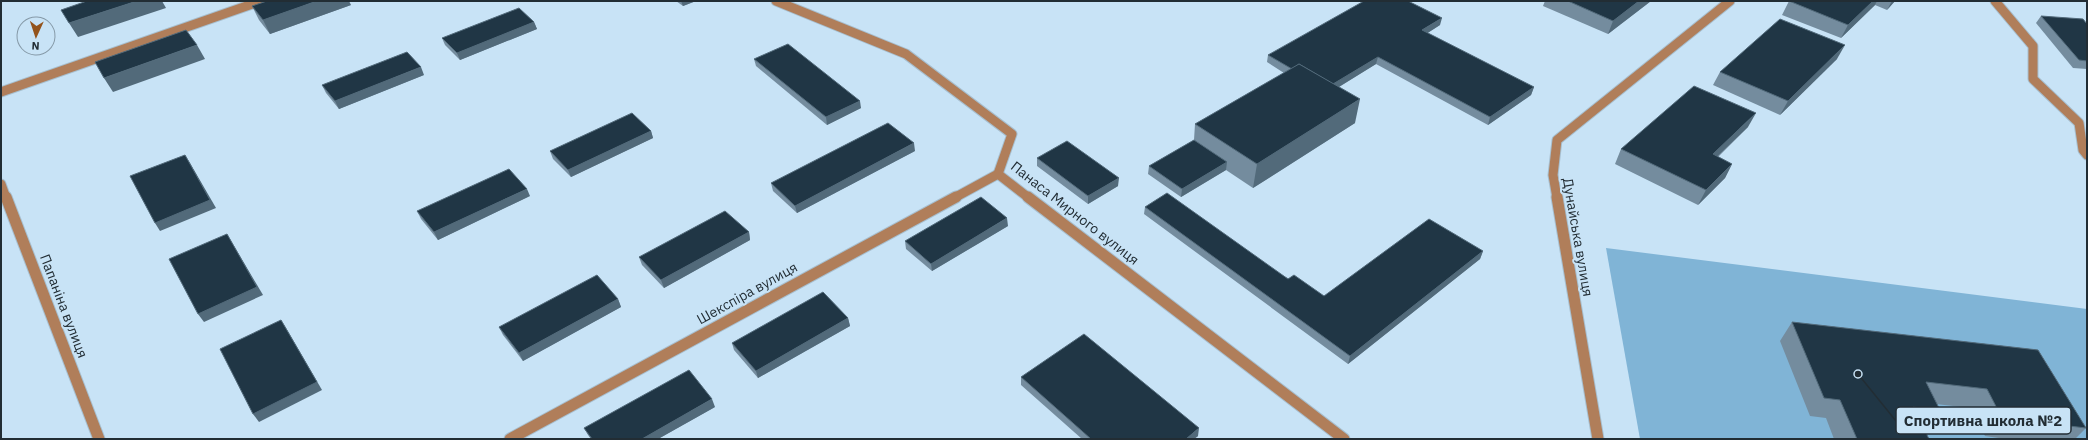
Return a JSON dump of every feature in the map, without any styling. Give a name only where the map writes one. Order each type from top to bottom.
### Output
[{"type":"street","points":[[1,92],[261,1]]},
{"type":"street","name":"Панаса Мирного вулиця","points":[[776,1],[906,54],[1012,134],[998,174],[1344,439]]},
{"type":"street","name":"Дунайська вулиця","points":[[1598,439],[1553,175],[1557,140],[1730,1]]},
{"type":"street","points":[[1995,1],[2033,46],[2034,79],[2079,123],[2083,150],[2087,155]]},
{"type":"street","name":"Шекспіра вулиця","points":[[510,439],[998,174]]},
{"type":"street","name":"Папаніна вулиця","points":[[1,184],[99,439]]},
{"type":"shaded area","points":[[1606,248],[2087,309],[2087,439],[1640,439]]},
{"type":"building","points":[[87,1],[137,1],[69,23],[61,10]]},
{"type":"building","points":[[267,1],[317,1],[263,20],[252,6]]},
{"type":"building","points":[[1364,1],[1408,1],[1442,18],[1422,30],[1534,87],[1490,117],[1378,57],[1333,84],[1299,64],[1292,69],[1268,55]]},
{"type":"building","points":[[1568,1],[1639,1],[1613,21]]},
{"type":"building","points":[[1789,1],[1873,1],[1848,25]]},
{"type":"building","points":[[519,8],[534,22],[457,53],[442,38]]},
{"type":"building","points":[[2041,16],[2083,19],[2087,24],[2087,61],[2079,60]]},
{"type":"building","points":[[1780,19],[1845,45],[1788,101],[1720,72]]},
{"type":"building","points":[[186,30],[197,45],[104,78],[95,62]]},
{"type":"building","points":[[788,44],[860,101],[826,117],[754,59]]},
{"type":"building","points":[[407,52],[421,67],[335,101],[322,85]]},
{"type":"building","points":[[1299,64],[1360,99],[1257,164],[1195,124]]},
{"type":"building","points":[[1694,86],[1756,113],[1713,154],[1732,164],[1706,190],[1621,149]]},
{"type":"building","points":[[632,113],[651,131],[568,170],[550,151]]},
{"type":"building","points":[[888,123],[914,143],[795,206],[771,183]]},
{"type":"building","points":[[1194,140],[1227,162],[1182,189],[1149,166]]},
{"type":"building","points":[[1067,141],[1119,178],[1088,196],[1037,158]]},
{"type":"building","points":[[185,155],[210,200],[155,223],[130,176]]},
{"type":"building","points":[[509,169],[527,189],[434,232],[417,211]]},
{"type":"building","points":[[1167,193],[1288,279],[1294,275],[1324,296],[1429,219],[1483,251],[1350,356],[1145,207]]},
{"type":"building","points":[[981,197],[1007,218],[931,264],[905,241]]},
{"type":"building","points":[[725,211],[749,232],[661,280],[639,257]]},
{"type":"building","points":[[227,234],[257,287],[198,314],[169,259]]},
{"type":"building","points":[[597,275],[618,299],[519,353],[499,327]]},
{"type":"building","points":[[823,292],[848,318],[756,371],[732,343]]},
{"type":"building","points":[[281,320],[317,382],[253,414],[220,349]]},
{"type":"building","points":[[1792,322],[2038,350],[2086,428],[2002,418],[1987,389],[1926,382],[1940,410],[1913,407],[1929,439],[1857,439],[1840,400],[1824,398]]},
{"type":"building","points":[[1084,334],[1199,428],[1186,439],[1091,439],[1021,377]]},
{"type":"building","points":[[689,370],[712,399],[642,439],[592,439],[584,428]]},
{"type":"place","name":"Спортивна школа №2","points":[[1858,374]]}]
